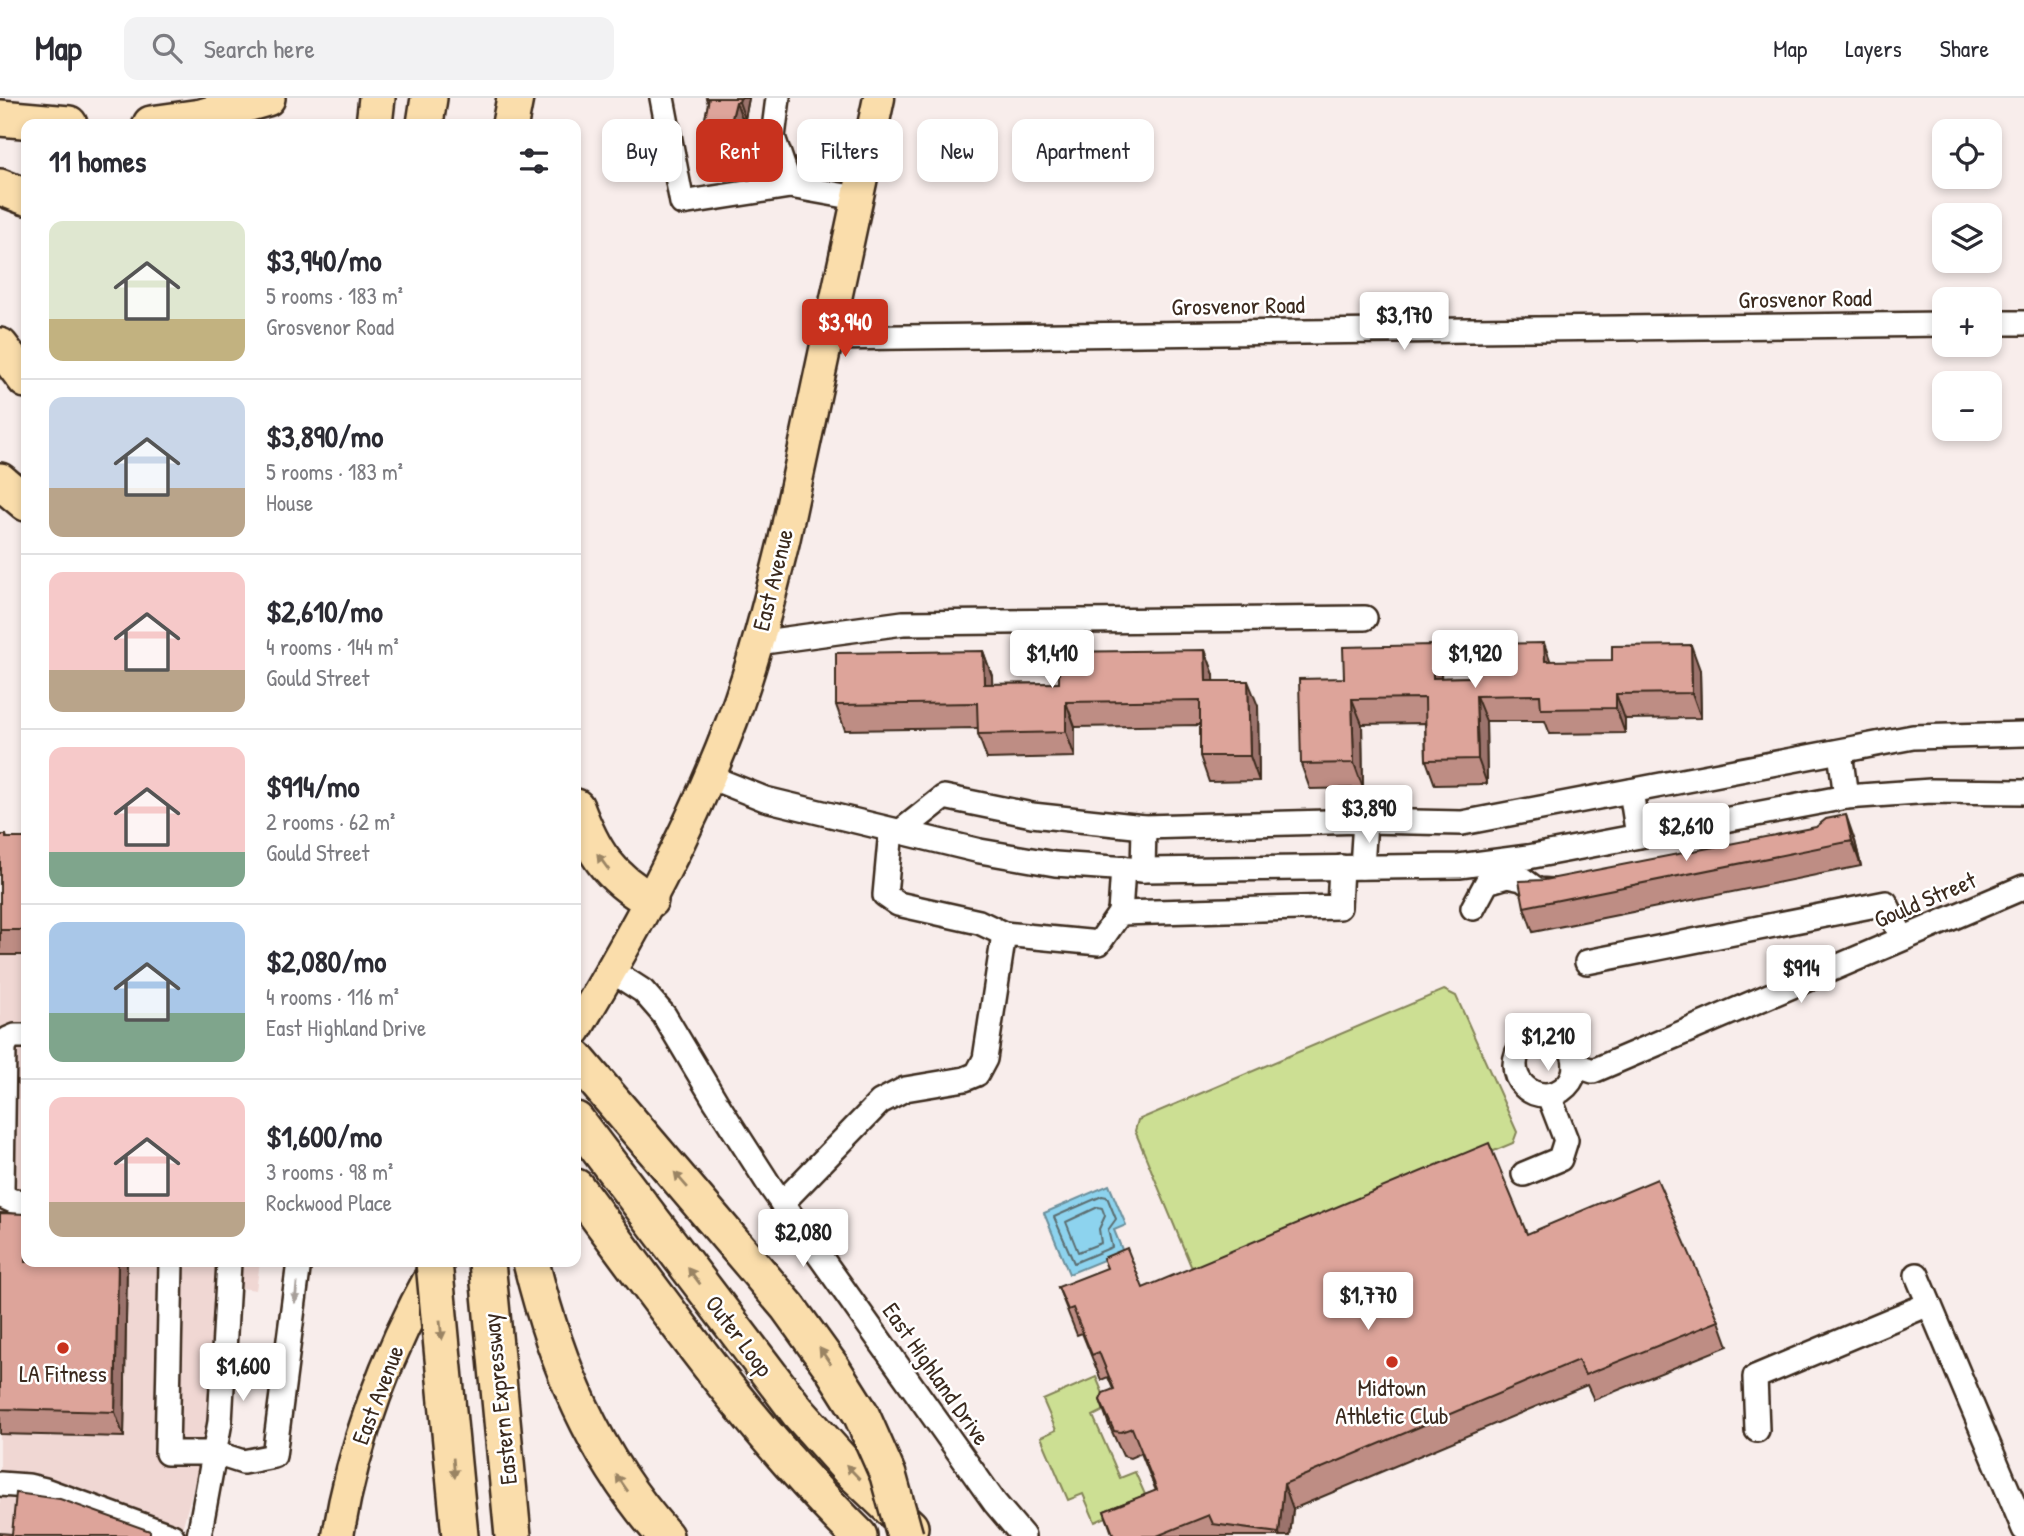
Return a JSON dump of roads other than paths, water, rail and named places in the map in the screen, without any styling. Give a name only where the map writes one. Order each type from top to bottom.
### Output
[{"type":"highway","points":[[141,119],[151,98]]},
{"type":"highway","points":[[187,119],[267,98]]},
{"type":"highway","points":[[374,119],[377,98]]},
{"type":"highway","points":[[426,119],[429,98]]},
{"type":"highway","points":[[511,119],[515,98]]},
{"type":"highway","points":[[0,118],[21,120]]},
{"type":"highway","points":[[0,187],[21,195]]},
{"type":"highway","points":[[0,346],[21,373]]},
{"type":"highway","points":[[0,481],[21,499]]},
{"type":"highway","points":[[581,819],[604,865],[622,883],[650,900]]},
{"type":"highway","points":[[581,1064],[788,1307],[832,1367],[861,1414],[888,1475],[905,1536]]},
{"type":"highway","name":"Outer Loop","points":[[581,1127],[798,1412],[848,1468],[920,1536]]},
{"type":"highway","name":"Outer Loop","points":[[581,1194],[759,1427],[859,1536]]},
{"type":"highway","points":[[581,1233],[759,1427]]},
{"type":"highway","points":[[436,1267],[460,1536]]},
{"type":"highway","name":"Eastern Expressway","points":[[487,1267],[513,1536]]},
{"type":"highway","points":[[535,1278],[555,1348],[589,1427],[616,1474],[665,1536]]},
{"type":"main road","name":"East Avenue","points":[[582,1020],[650,900],[710,778],[733,720],[757,643],[783,541],[879,98]]},
{"type":"main road","name":"East Avenue","points":[[338,1536],[355,1455],[379,1382],[434,1267]]},
{"type":"street","points":[[662,98],[682,203],[790,186],[857,198]]},
{"type":"street","points":[[778,98],[772,137],[790,186]]},
{"type":"street","points":[[2002,323],[2024,323]]},
{"type":"street","name":"Grosvenor Road","points":[[826,338],[1932,324]]},
{"type":"street","points":[[757,643],[903,623],[1365,618]]},
{"type":"street","points":[[1144,827],[1120,913],[1099,943],[1004,934],[979,922],[898,904],[885,895],[896,831],[944,797],[1032,815],[1144,827],[1365,821],[1462,823],[1913,737],[2024,734]]},
{"type":"street","points":[[1838,806],[1840,752]]},
{"type":"street","points":[[710,778],[757,796],[1017,858],[1055,864],[1133,869],[1459,866],[1505,869],[1638,836],[1931,791],[2024,792]]},
{"type":"street","points":[[1632,791],[1638,836]]},
{"type":"street","points":[[1120,913],[1339,907],[1365,821]]},
{"type":"street","points":[[1505,869],[1537,890],[1545,892],[1577,886]]},
{"type":"street","points":[[1473,908],[1487,882],[1505,869]]},
{"type":"street","name":"Gould Street","points":[[1575,1065],[1593,1071],[2024,887]]},
{"type":"street","points":[[1587,962],[1886,903],[1902,938]]},
{"type":"street","points":[[782,1203],[880,1102],[905,1089],[965,1079],[977,1074],[985,1059],[1004,934]]},
{"type":"street","name":"East Highland Drive","points":[[612,971],[643,991],[664,1015],[716,1102],[782,1203],[995,1503],[1023,1536]]},
{"type":"street","points":[[21,1036],[8,1039],[4,1048],[2,1189],[4,1197],[21,1202]]},
{"type":"street","points":[[1553,1036],[1569,1047],[1575,1065],[1570,1082],[1549,1096],[1530,1092],[1517,1077],[1514,1068],[1515,1058],[1525,1042],[1533,1037],[1553,1036]]},
{"type":"street","points":[[1524,1174],[1560,1159],[1566,1140],[1549,1096]]},
{"type":"street","points":[[171,1267],[167,1453],[215,1453],[243,1462],[274,1456],[299,1267]]},
{"type":"street","points":[[199,1536],[220,1422],[229,1267]]},
{"type":"street","points":[[1917,1275],[2024,1529]]},
{"type":"street","points":[[1757,1430],[1755,1377],[1929,1304]]},
{"type":"street","points":[[5,1484],[45,1490],[173,1536]]},
{"type":"water","points":[[1109,1185],[1126,1225],[1114,1230],[1123,1252],[1069,1274],[1044,1213]]},
{"type":"place","name":"LA Fitness","points":[[63,1348]]},
{"type":"place","name":"Midtown Athletic Club","points":[[1392,1362]]}]
